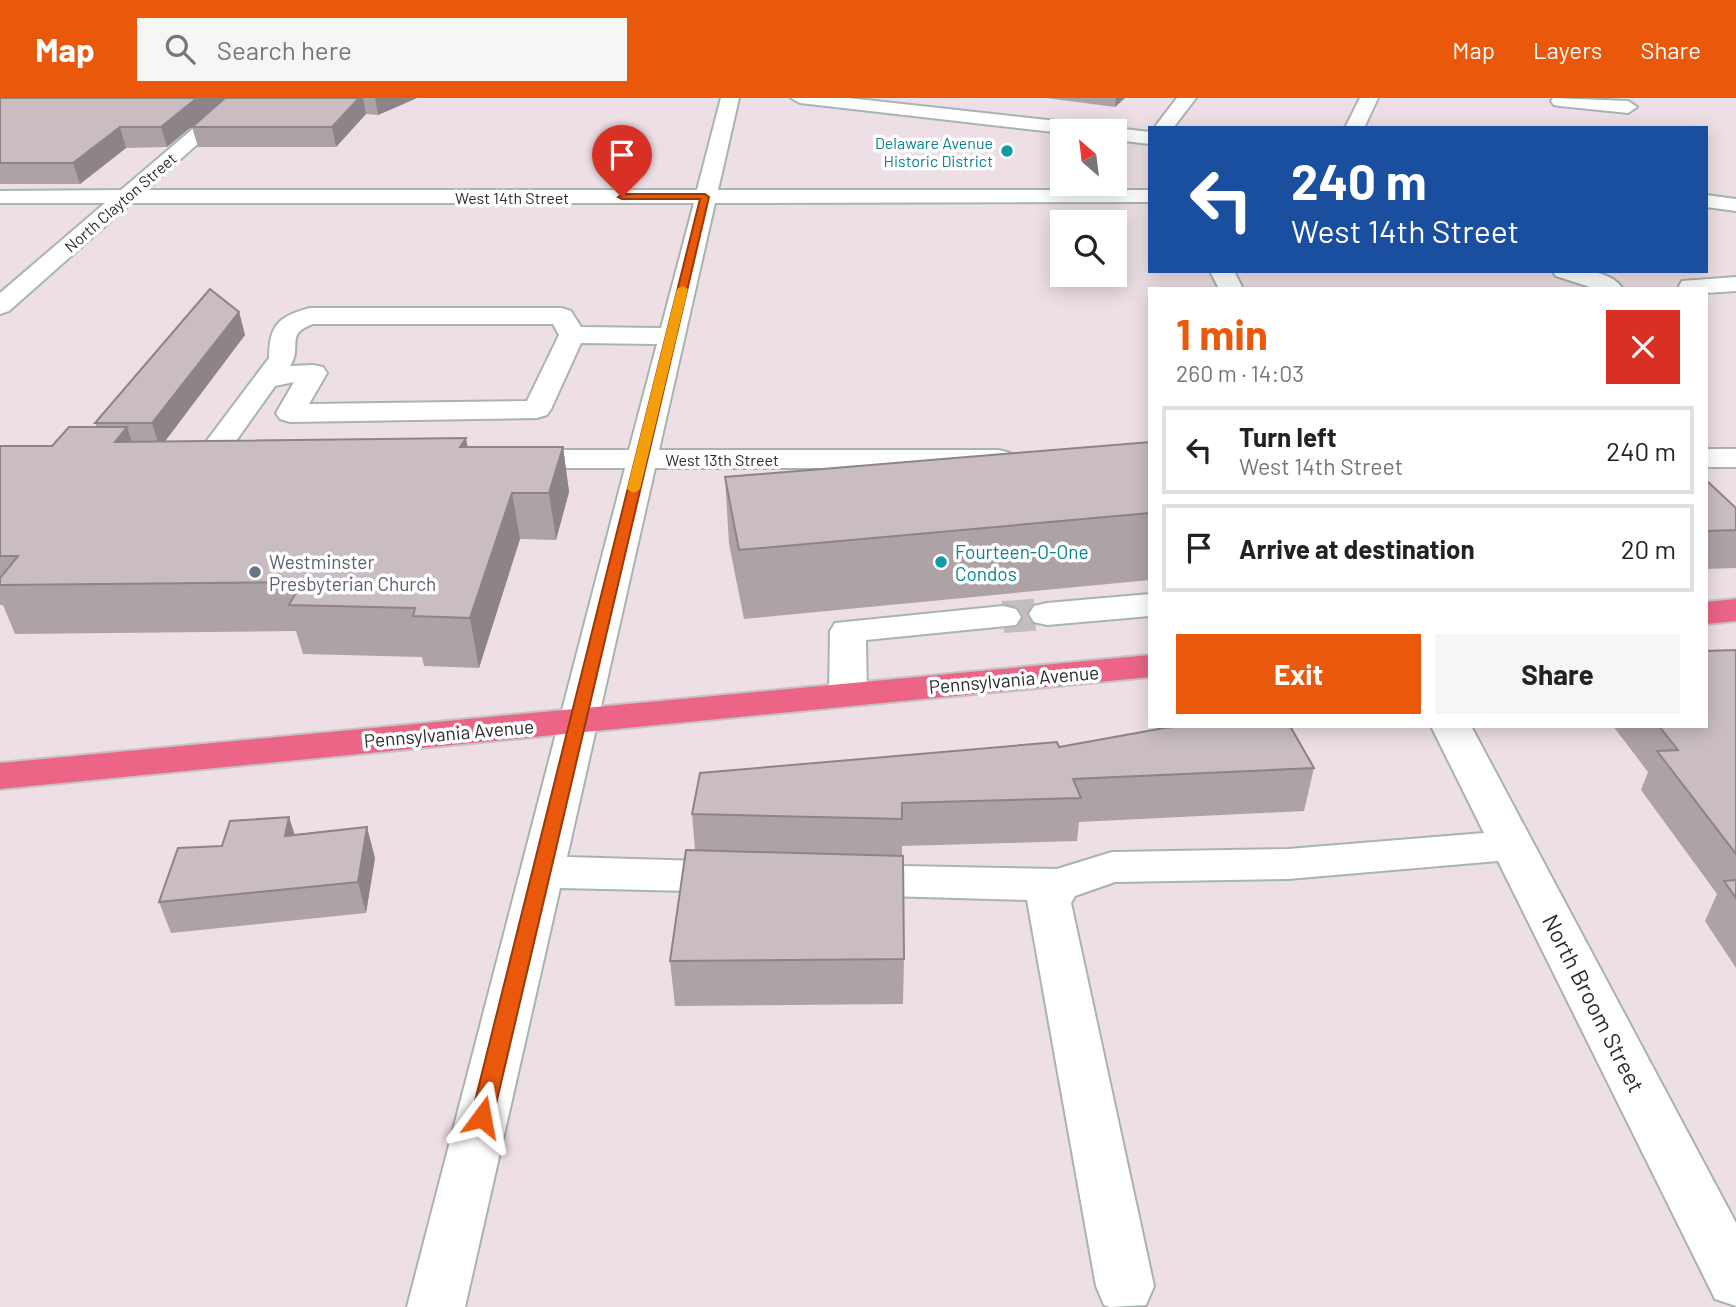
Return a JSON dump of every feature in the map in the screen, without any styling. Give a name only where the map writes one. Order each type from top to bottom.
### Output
[{"type":"main road","points":[[1708,613],[1736,610]]},
{"type":"main road","name":"Pennsylvania Avenue","points":[[0,776],[1148,666]]},
{"type":"street","name":"North Clayton Street","points":[[0,306],[240,98]]},
{"type":"street","points":[[436,1307],[730,98]]},
{"type":"street","points":[[800,98],[1050,126]]},
{"type":"street","points":[[1165,126],[1187,98]]},
{"type":"street","points":[[1355,126],[1369,98]]},
{"type":"street","points":[[1545,117],[1549,107],[1561,99],[1629,103],[1629,126]]},
{"type":"street","points":[[1127,135],[1148,138]]},
{"type":"street","name":"West 14th Street","points":[[0,197],[1148,196]]},
{"type":"street","points":[[1708,201],[1736,205]]},
{"type":"street","points":[[1570,273],[1609,287]]},
{"type":"street","points":[[1691,286],[1736,284]]},
{"type":"street","points":[[208,459],[282,358],[282,337],[292,323],[310,316],[562,316],[572,335]]},
{"type":"street","points":[[572,335],[671,336]]},
{"type":"street","points":[[267,380],[313,373],[290,413],[537,410],[572,335]]},
{"type":"street","points":[[1708,458],[1736,458]]},
{"type":"street","name":"West 13th Street","points":[[488,459],[1026,459]]},
{"type":"street","points":[[1047,614],[1148,605]]},
{"type":"street","points":[[848,695],[848,631],[1003,617]]},
{"type":"street","name":"North Broom Street","points":[[1452,728],[1736,1280]]},
{"type":"street","points":[[541,872],[1059,885],[1112,867],[1288,864],[1512,845]]},
{"type":"street","points":[[1059,885],[1048,902],[1125,1286]]},
{"type":"building","points":[[0,98],[197,98],[161,127],[120,127],[73,163],[0,163]]},
{"type":"building","points":[[225,98],[359,98],[332,127],[192,127]]},
{"type":"building","points":[[210,289],[239,312],[152,423],[95,423]]},
{"type":"building","name":"Westminster Presbyterian Church","points":[[69,427],[127,427],[115,442],[466,438],[460,447],[563,447],[549,493],[512,493],[470,618],[413,616],[415,608],[289,605],[302,582],[0,585],[0,578],[18,556],[0,556],[0,446],[52,446]]},
{"type":"building","points":[[1148,442],[1148,513],[739,550],[725,477]]},
{"type":"building","points":[[1708,482],[1736,508],[1736,530],[1708,531]]},
{"type":"building","points":[[1736,650],[1736,854],[1657,751],[1678,750],[1661,728],[1708,728],[1708,651]]},
{"type":"building","points":[[1164,728],[1291,728],[1314,768],[1073,779],[1081,798],[902,803],[902,819],[692,814],[700,773],[1057,742],[1059,747]]},
{"type":"building","points":[[289,817],[285,836],[367,827],[358,882],[159,902],[178,848],[222,846],[230,821]]},
{"type":"building","points":[[686,850],[903,856],[904,959],[670,961]]},
{"type":"building","points":[[1736,880],[1736,898],[1724,881]]},
{"type":"tunnel","points":[[1003,617],[1047,614]]},
{"type":"slow traffic","points":[[634,489],[683,289]]},
{"type":"place","name":"Delaware Avenue Historic District","points":[[1007,151]]},
{"type":"place","name":"Fourteen-O-One Condos","points":[[941,562]]},
{"type":"place","name":"Westminster Presbyterian Church","points":[[255,572]]},
{"type":"route","points":[[482,1117],[705,197],[622,197]]}]
